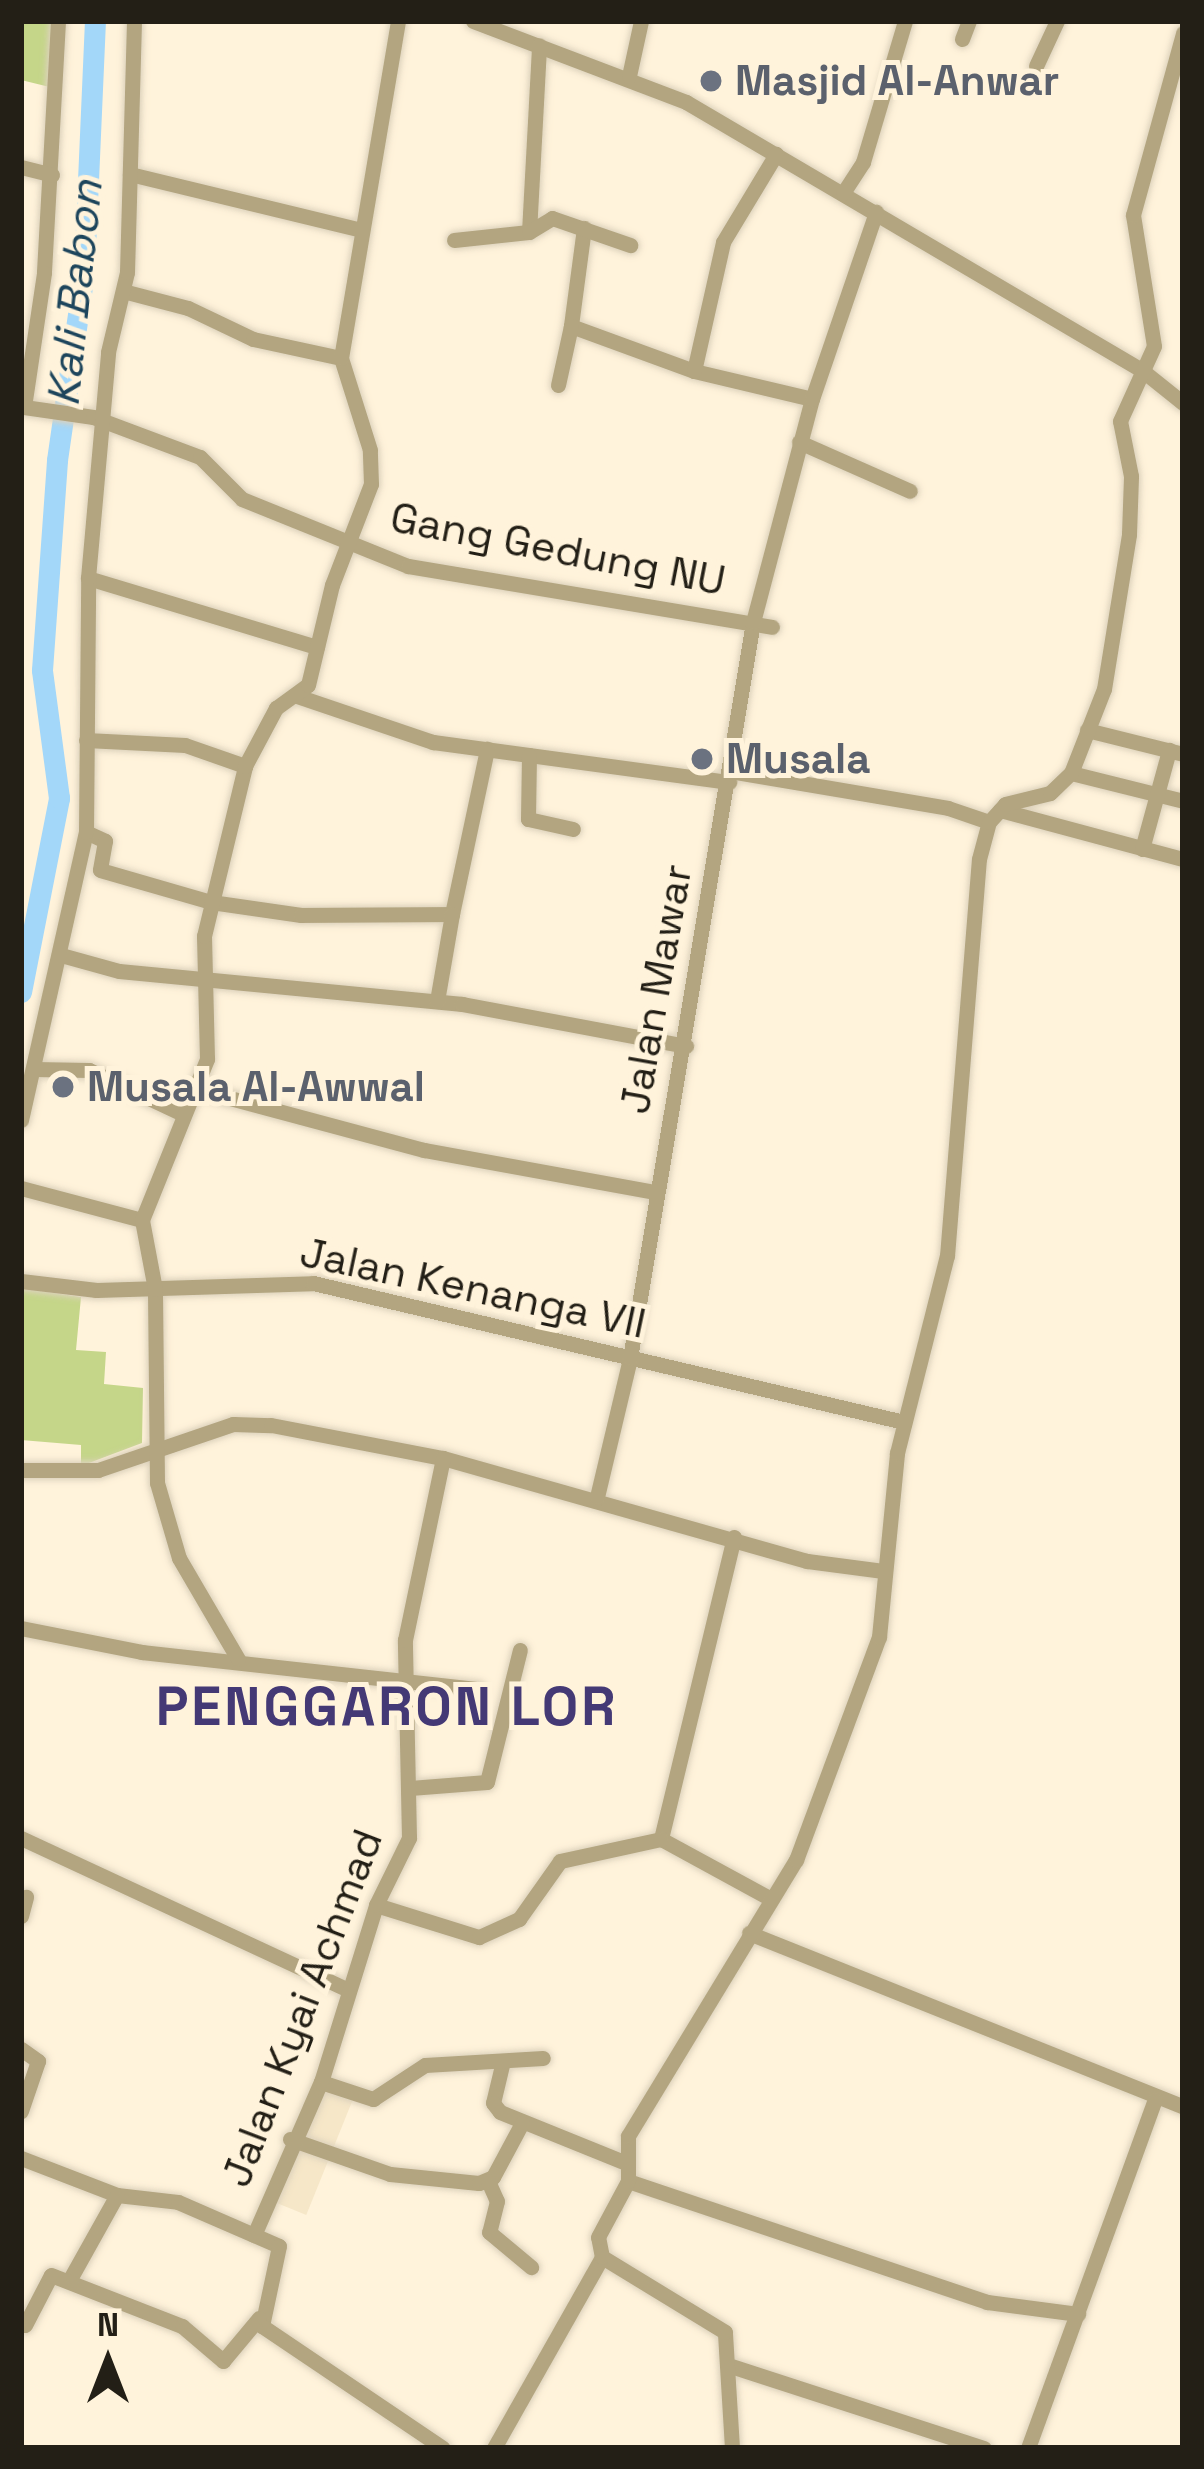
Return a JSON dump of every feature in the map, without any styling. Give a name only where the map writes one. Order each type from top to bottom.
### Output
[{"type":"street","points":[[28,330],[52,175],[58,21]]},
{"type":"street","points":[[21,1120],[62,955],[86,832],[88,578],[97,418],[123,291],[134,21]]},
{"type":"street","points":[[238,1659],[178,1558],[152,1448],[155,1289],[142,1220],[207,1059],[202,976],[211,902],[245,766],[276,709],[297,696],[373,470],[341,358],[357,229],[398,21]]},
{"type":"street","points":[[473,21],[629,76],[776,154],[1143,370],[1183,403]]},
{"type":"street","points":[[629,76],[641,21]]},
{"type":"street","points":[[843,193],[862,162],[905,21]]},
{"type":"street","points":[[962,39],[969,21]]},
{"type":"street","points":[[1036,66],[1057,21]]},
{"type":"street","points":[[994,816],[1050,793],[1071,773],[1104,689],[1129,534],[1131,476],[1120,422],[1143,370],[1154,328],[1132,215],[1183,33]]},
{"type":"street","points":[[529,232],[539,45]]},
{"type":"street","points":[[694,370],[723,242],[776,154]]},
{"type":"street","points":[[21,167],[52,175]]},
{"type":"street","points":[[130,174],[357,229]]},
{"type":"street","name":"Jalan Mawar","points":[[597,1497],[630,1358],[656,1192],[686,1046],[753,622],[812,399],[876,212]]},
{"type":"street","points":[[454,240],[529,232],[544,218],[630,245]]},
{"type":"street","points":[[558,386],[584,228]]},
{"type":"street","points":[[123,291],[176,304],[253,339],[341,358]]},
{"type":"street","points":[[571,326],[694,370],[812,399]]},
{"type":"street","name":"Gang Gedung NU","points":[[28,330],[24,407],[97,418],[200,457],[242,499],[349,544],[415,568],[772,627]]},
{"type":"street","points":[[800,442],[910,491]]},
{"type":"street","points":[[88,578],[317,646]]},
{"type":"street","points":[[297,696],[433,742],[729,776],[948,808],[1183,859]]},
{"type":"street","points":[[1088,730],[1176,752],[1142,849]]},
{"type":"street","points":[[86,740],[185,745],[245,766]]},
{"type":"street","points":[[437,1001],[487,749]]},
{"type":"street","points":[[529,755],[528,819],[573,829]]},
{"type":"street","points":[[1071,773],[1183,801]]},
{"type":"street","points":[[494,2448],[602,2258],[598,2237],[628,2181],[624,2162],[628,2136],[796,1860],[882,1625],[883,1571],[904,1422],[944,1279],[978,867],[994,816]]},
{"type":"street","points":[[86,832],[105,841],[100,871],[211,902],[301,915],[452,914]]},
{"type":"street","points":[[62,955],[119,971],[437,1001],[686,1046]]},
{"type":"street","points":[[34,1069],[89,1070],[183,1114]]},
{"type":"street","points":[[196,1089],[424,1150],[656,1192]]},
{"type":"street","points":[[21,1188],[142,1220]]},
{"type":"street","name":"Jalan Kenanga VII","points":[[21,1280],[155,1289],[313,1282],[904,1422]]},
{"type":"street","points":[[21,1470],[98,1470],[152,1448],[250,1423],[443,1458],[597,1497],[807,1561],[883,1571]]},
{"type":"street","name":"Jalan Kyai Achmad","points":[[254,2235],[290,2140],[321,2082],[376,1906],[409,1838],[406,1629],[443,1458]]},
{"type":"street","points":[[661,1839],[734,1537]]},
{"type":"street","points":[[21,1628],[104,1647],[478,1689]]},
{"type":"street","points":[[410,1788],[487,1782],[520,1650]]},
{"type":"street","points":[[21,1838],[348,1990]]},
{"type":"street","points":[[376,1906],[479,1937],[519,1919],[560,1861],[661,1839],[769,1898]]},
{"type":"street","points":[[21,1916],[26,1897]]},
{"type":"street","points":[[749,1933],[1183,2107]]},
{"type":"street","points":[[21,2049],[38,2061],[21,2111]]},
{"type":"street","points":[[321,2082],[373,2099],[424,2065],[543,2058]]},
{"type":"street","points":[[502,2061],[493,2103],[522,2123],[624,2162]]},
{"type":"street","points":[[1028,2448],[1155,2099]]},
{"type":"street","points":[[488,2181],[522,2123]]},
{"type":"street","points":[[290,2140],[390,2174],[488,2181]]},
{"type":"street","points":[[21,2158],[117,2194],[178,2202],[254,2235],[282,2255],[259,2318],[224,2361],[182,2326],[70,2279],[43,2279],[25,2325]]},
{"type":"street","points":[[488,2181],[497,2201],[489,2232],[531,2267]]},
{"type":"street","points":[[628,2181],[987,2302],[1078,2314]]},
{"type":"street","points":[[70,2279],[117,2194]]},
{"type":"street","points":[[602,2258],[719,2325],[731,2366],[732,2448]]},
{"type":"street","points":[[259,2318],[443,2448]]},
{"type":"street","points":[[731,2366],[984,2448]]},
{"type":"street","points":[[406,2448],[418,2434]]},
{"type":"shaded area","points":[[321,2085],[353,2098],[306,2215],[274,2202]]},
{"type":"green space","points":[[21,21],[63,21],[62,90],[21,80]]},
{"type":"green space","points":[[21,1288],[81,1297],[76,1350],[106,1352],[104,1384],[143,1388],[142,1443],[81,1466],[81,1445],[21,1440]]},
{"type":"waterway","name":"Kali Babon","points":[[21,992],[59,798],[42,670],[57,460],[84,272],[95,21]]},
{"type":"place","name":"Masjid Al-Anwar","points":[[711,81]]},
{"type":"place","name":"Musala","points":[[702,759]]},
{"type":"place","name":"Musala Al-Awwal","points":[[63,1087]]},
{"type":"district","name":"PENGGARON LOR","points":[[387,1707]]}]
